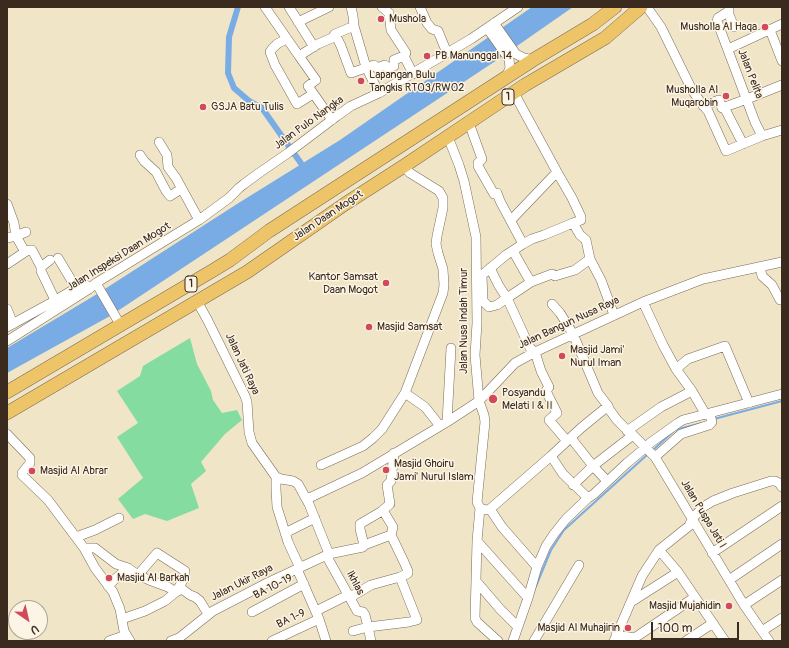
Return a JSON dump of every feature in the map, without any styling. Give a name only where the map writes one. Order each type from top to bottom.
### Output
[{"type":"highway","name":"Jalan Daan Mogot","points":[[7,392],[118,321],[230,260],[268,231],[506,77],[593,24],[615,7]]},
{"type":"highway","name":"Jalan Daan Mogot","points":[[7,413],[246,272],[356,197],[514,93],[605,38],[641,7]]},
{"type":"highway","points":[[363,170],[364,181],[366,184],[373,186]]},
{"type":"highway","points":[[346,181],[356,186],[356,197]]},
{"type":"street","points":[[264,7],[316,80],[308,86],[332,120]]},
{"type":"street","points":[[289,7],[314,47]]},
{"type":"street","points":[[298,22],[329,7]]},
{"type":"street","points":[[351,7],[354,26],[366,67],[379,93]]},
{"type":"street","points":[[382,7],[389,13],[392,30],[406,53],[404,56],[413,74]]},
{"type":"street","points":[[420,7],[427,23],[432,29],[438,31],[447,53]]},
{"type":"street","name":"Jalan Pulo Nangka","points":[[239,188],[288,154],[351,106],[379,93],[492,28],[518,7]]},
{"type":"street","points":[[647,7],[661,27],[687,82],[696,97],[708,111],[726,151],[762,136],[782,130]]},
{"type":"street","points":[[729,10],[734,27]]},
{"type":"street","name":"Jalan Pelita","points":[[729,10],[716,20],[755,122],[762,136]]},
{"type":"street","points":[[728,49],[782,24]]},
{"type":"street","points":[[298,56],[318,44],[332,38],[335,34],[354,26]]},
{"type":"street","points":[[492,28],[512,57],[510,68],[506,77]]},
{"type":"street","points":[[770,30],[782,61]]},
{"type":"street","points":[[335,34],[351,73],[374,65],[377,68],[385,65],[388,68],[394,66],[394,60],[404,56]]},
{"type":"street","points":[[286,38],[277,44],[270,52],[275,65],[297,104],[313,94]]},
{"type":"street","points":[[512,57],[533,60]]},
{"type":"street","points":[[724,107],[782,84]]},
{"type":"street","points":[[514,93],[572,198],[581,220],[544,235],[532,238],[490,268],[482,275],[483,301],[489,307],[497,304],[531,282],[552,274],[555,276],[575,270],[590,259]]},
{"type":"street","points":[[703,106],[719,100],[743,144]]},
{"type":"street","points":[[469,123],[482,159],[478,163],[478,166],[494,194],[497,193],[523,244]]},
{"type":"street","name":"Jalan Nusa Indah Timur","points":[[448,137],[464,181],[476,237],[477,323],[475,355],[479,401],[484,415],[484,422],[477,502],[480,508],[477,541],[475,618],[477,622],[498,641]]},
{"type":"street","points":[[159,142],[167,154],[168,167],[176,178],[199,220]]},
{"type":"street","points":[[140,155],[156,172],[170,196],[181,189]]},
{"type":"street","points":[[321,465],[363,446],[382,429],[405,393],[443,293],[443,268],[436,244],[443,208],[443,198],[439,191],[410,172],[404,166]]},
{"type":"street","points":[[510,219],[557,172]]},
{"type":"street","name":"Jalan Inspeksi Daan Mogot","points":[[7,341],[199,220],[229,198],[239,188]]},
{"type":"street","points":[[7,204],[14,223],[12,237],[25,252]]},
{"type":"street","points":[[573,223],[580,235],[586,240],[590,259],[601,280],[614,315]]},
{"type":"street","points":[[12,237],[26,232]]},
{"type":"street","points":[[7,264],[25,252],[32,250],[41,267],[40,271],[55,300]]},
{"type":"street","points":[[513,251],[531,282]]},
{"type":"street","points":[[41,267],[54,259],[76,288]]},
{"type":"street","name":"Jalan Bangun Nusa Raya","points":[[307,499],[362,473],[479,401],[515,362],[535,352],[643,302],[703,279],[782,262]]},
{"type":"street","points":[[760,267],[762,276],[772,285],[780,300],[782,300]]},
{"type":"street","points":[[490,268],[507,298],[530,348],[535,352],[541,371],[549,387],[546,391],[557,413],[549,420],[607,481]]},
{"type":"street","points":[[7,309],[10,325],[85,284],[95,286],[118,321]]},
{"type":"street","name":"Jalan Jati Raya","points":[[197,301],[245,396],[247,402],[249,432],[252,443],[276,477]]},
{"type":"street","points":[[513,641],[537,567],[546,546],[566,519],[627,462],[650,452],[681,434],[709,425],[712,422],[692,390],[676,369],[643,302]]},
{"type":"street","name":"Jalan Puspa Jati I","points":[[552,304],[560,313],[573,334],[598,392],[608,406],[609,410],[650,452],[744,605],[769,641]]},
{"type":"street","points":[[676,369],[688,359],[725,346],[749,403]]},
{"type":"street","points":[[443,424],[451,348]]},
{"type":"street","points":[[573,485],[660,407],[692,390]]},
{"type":"street","points":[[405,393],[425,407],[443,424]]},
{"type":"street","points":[[650,452],[650,443],[683,420],[709,416],[782,394]]},
{"type":"street","points":[[480,508],[486,510],[490,509],[608,406]]},
{"type":"street","points":[[7,434],[30,458],[30,463],[22,475],[48,500],[84,548],[94,568],[113,592],[120,609],[124,631],[128,638],[109,641]]},
{"type":"street","points":[[364,545],[360,524],[382,511],[390,504],[387,485],[391,481],[394,453]]},
{"type":"street","points":[[551,456],[563,474],[588,498]]},
{"type":"street","points":[[326,641],[318,615],[288,542],[277,507],[276,477],[296,482],[307,499],[328,555]]},
{"type":"street","points":[[695,597],[640,635],[634,638],[615,638],[642,576],[659,550],[689,526],[692,519],[702,507],[733,493],[771,481],[775,480],[780,485]]},
{"type":"street","points":[[712,553],[782,506]]},
{"type":"street","points":[[490,509],[502,527],[537,567]]},
{"type":"street","points":[[353,631],[368,627],[417,620],[400,577],[408,572],[391,535],[393,527],[382,511]]},
{"type":"street","points":[[76,537],[119,518]]},
{"type":"street","points":[[285,533],[315,518]]},
{"type":"street","name":"Jalan Ukir Raya","points":[[171,641],[179,638],[208,614],[299,568],[328,555],[360,548],[364,545],[391,535]]},
{"type":"street","points":[[477,541],[528,598]]},
{"type":"street","points":[[729,580],[782,544]]},
{"type":"street","points":[[84,548],[95,548],[116,564],[128,568],[138,575],[168,587],[176,592]]},
{"type":"street","points":[[659,550],[678,572],[725,641]]},
{"type":"street","points":[[138,575],[157,553],[186,571],[185,577],[176,592]]},
{"type":"street","name":"Ikhlas","points":[[328,555],[357,611],[364,612],[371,641]]},
{"type":"street","points":[[534,641],[579,565]]},
{"type":"street","points":[[108,586],[128,568]]},
{"type":"street","points":[[630,602],[678,572]]},
{"type":"street","name":"BA 1-9","points":[[272,641],[318,615],[348,595],[354,595],[371,586],[400,577]]},
{"type":"street","points":[[744,605],[782,580]]},
{"type":"street","points":[[476,581],[518,627]]},
{"type":"street","name":"BA 10-19","points":[[252,612],[304,584]]},
{"type":"street","points":[[122,619],[145,611],[165,601],[182,589],[200,601],[208,614]]},
{"type":"street","points":[[762,631],[782,618]]},
{"type":"street","points":[[686,641],[713,623]]},
{"type":"green space","points":[[190,338],[197,364],[211,391],[213,400],[222,413],[237,410],[242,420],[225,434],[201,462],[206,471],[191,484],[199,508],[167,521],[145,514],[133,519],[118,499],[143,478],[117,437],[138,423],[117,391],[140,376],[143,366]]},
{"type":"water","points":[[532,7],[573,7],[494,62],[110,316],[7,373],[7,348],[97,294],[340,140]]},
{"type":"waterway","points":[[238,7],[229,37],[228,73],[234,88],[249,101],[262,108],[305,169]]},
{"type":"waterway","points":[[714,419],[782,401]]},
{"type":"waterway","points":[[653,450],[675,430],[702,423]]},
{"type":"waterway","points":[[534,591],[551,550],[564,530],[648,454]]},
{"type":"place","name":"Mushola","points":[[381,19]]},
{"type":"place","name":"Musholla Al Haqa","points":[[765,27]]},
{"type":"place","name":"PB Manunggal 14","points":[[427,56]]},
{"type":"place","name":"Lapangan Bulu Tangkis RT03/RW02","points":[[361,81]]},
{"type":"place","name":"Musholla Al Muqarobin","points":[[726,96]]},
{"type":"place","name":"GSJA Batu Tulis","points":[[203,107]]},
{"type":"place","name":"Kantor Samsat Daan Mogot","points":[[386,283]]},
{"type":"place","name":"Masjid Samsat","points":[[369,327]]},
{"type":"place","name":"Masjid Jami' Nurul Iman","points":[[562,356]]},
{"type":"place","name":"Posyandu Melati I & II","points":[[493,399]]},
{"type":"place","name":"Masjid Ghoiru Jami' Nurul Islam","points":[[386,470]]},
{"type":"place","name":"Masjid Al Abrar","points":[[32,471]]},
{"type":"place","name":"Masjid Al Barkah","points":[[109,578]]},
{"type":"place","name":"Masjid Mujahidin","points":[[729,606]]},
{"type":"place","name":"Masjid Al Muhajirin","points":[[628,628]]}]
